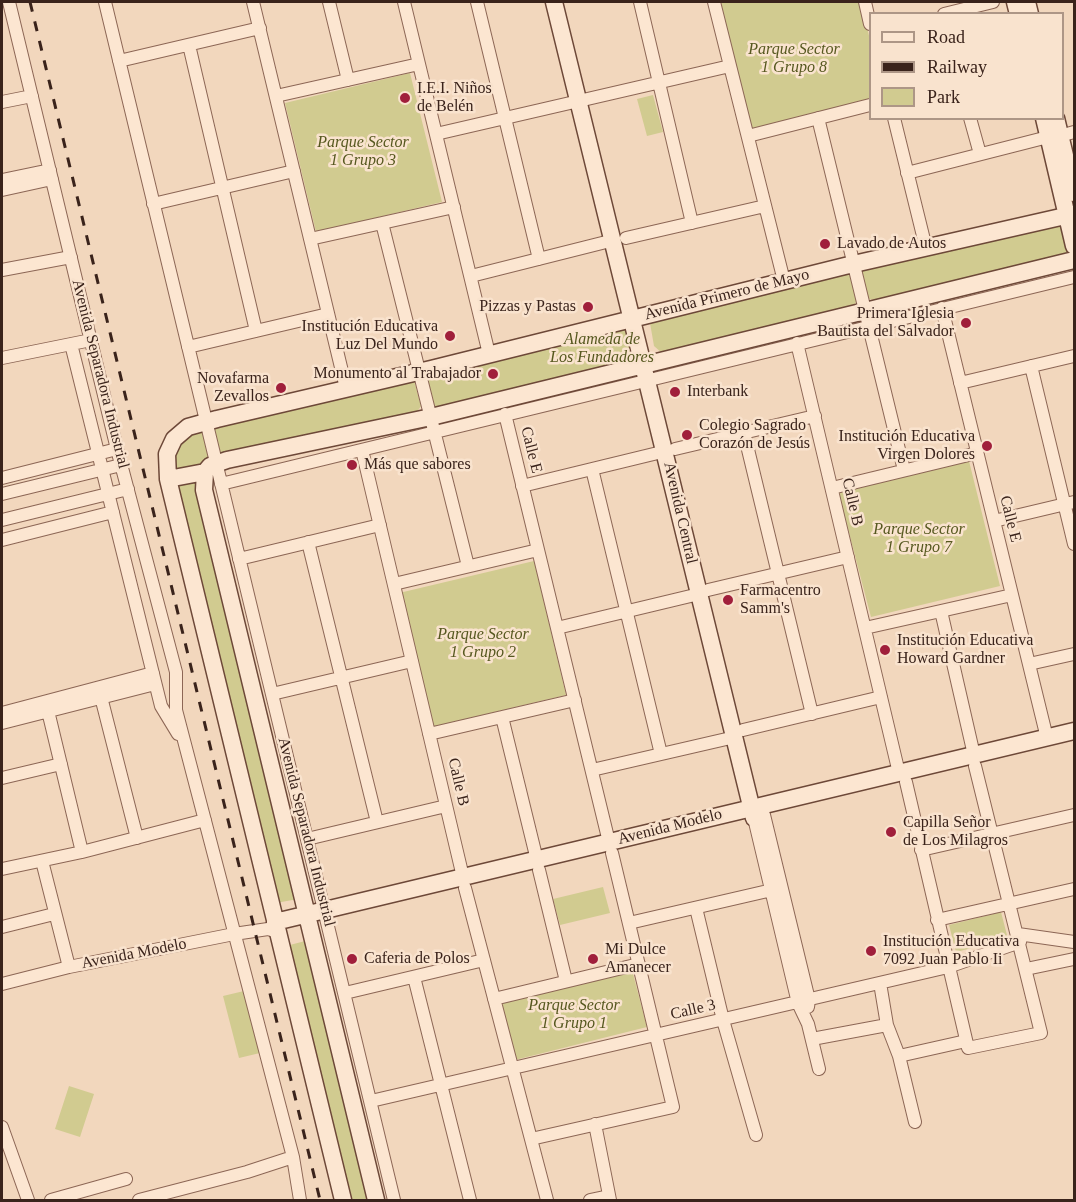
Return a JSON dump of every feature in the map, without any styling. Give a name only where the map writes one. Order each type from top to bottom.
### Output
[{"type":"main road","name":"Avenida Central","points":[[554,2],[584,99],[620,239],[703,592],[758,811]]},
{"type":"main road","name":"Avenida Central","points":[[566,2],[584,99]]},
{"type":"main road","points":[[1046,120],[1061,135],[1074,246]]},
{"type":"main road","points":[[1057,120],[1074,193]]},
{"type":"main road","name":"Avenida Primero de Mayo","points":[[206,422],[854,264],[1071,215]]},
{"type":"main road","points":[[168,479],[210,468],[433,424],[867,319],[1074,260]]},
{"type":"main road","points":[[206,422],[188,427],[174,439],[167,454],[168,479],[274,927],[343,1200]]},
{"type":"main road","name":"Avenida Separadora Industrial","points":[[210,468],[204,490],[376,1200]]},
{"type":"main road","name":"Avenida Modelo","points":[[274,927],[902,778],[975,760],[1074,731]]},
{"type":"main road","name":"Avenida Modelo","points":[[975,760],[1074,742]]},
{"type":"street","name":"Avenida Separadora Industrial","points":[[9,2],[117,450],[176,672],[176,710],[292,1157],[300,1200]]},
{"type":"street","name":"Avenida Separadora Industrial","points":[[105,2],[206,422],[210,468],[221,484],[394,1200]]},
{"type":"street","points":[[253,2],[346,388]]},
{"type":"street","points":[[329,2],[348,80]]},
{"type":"street","points":[[404,2],[489,354]]},
{"type":"street","points":[[477,2],[539,259]]},
{"type":"street","points":[[640,2],[692,223]]},
{"type":"street","points":[[714,2],[784,281]]},
{"type":"street","points":[[865,2],[869,20]]},
{"type":"street","points":[[952,12],[993,2]]},
{"type":"street","points":[[119,61],[260,28]]},
{"type":"street","points":[[189,45],[256,331]]},
{"type":"street","points":[[276,96],[419,64]]},
{"type":"street","points":[[436,134],[730,66]]},
{"type":"street","points":[[2,102],[32,96]]},
{"type":"street","points":[[748,136],[869,105]]},
{"type":"street","points":[[818,118],[904,471]]},
{"type":"street","points":[[895,120],[926,248]]},
{"type":"street","points":[[971,120],[980,154]]},
{"type":"street","points":[[908,173],[1061,135]]},
{"type":"street","points":[[153,204],[294,171]]},
{"type":"street","points":[[2,180],[51,175]]},
{"type":"street","points":[[2,190],[51,175]]},
{"type":"street","points":[[471,276],[765,206]]},
{"type":"street","points":[[310,239],[454,207]]},
{"type":"street","points":[[382,224],[468,566]]},
{"type":"street","points":[[2,270],[71,257]]},
{"type":"street","points":[[221,484],[362,450],[433,424],[505,414],[652,371],[797,343],[867,319],[942,308],[1074,277]]},
{"type":"street","name":"Calle E","points":[[942,308],[1047,738]]},
{"type":"street","points":[[188,347],[328,314]]},
{"type":"street","points":[[2,358],[91,340]]},
{"type":"street","name":"Calle B","points":[[797,343],[966,1041]]},
{"type":"street","name":"Avenida Separadora Industrial","points":[[71,344],[161,706],[185,746]]},
{"type":"street","points":[[960,383],[1074,356]]},
{"type":"street","points":[[1032,366],[1070,503],[1074,544]]},
{"type":"street","name":"Calle E","points":[[505,414],[674,1107],[596,1124]]},
{"type":"street","points":[[522,486],[815,416]]},
{"type":"street","points":[[744,433],[812,714]]},
{"type":"street","points":[[2,478],[117,450]]},
{"type":"street","name":"Calle B","points":[[362,450],[464,883],[547,1200]]},
{"type":"street","points":[[832,488],[977,453]]},
{"type":"street","points":[[2,494],[121,465]]},
{"type":"street","points":[[592,469],[661,754]]},
{"type":"street","points":[[2,540],[111,504],[129,494]]},
{"type":"street","points":[[994,521],[1070,503]]},
{"type":"street","points":[[2,520],[111,504]]},
{"type":"street","points":[[239,559],[380,525]]},
{"type":"street","points":[[308,542],[377,822]]},
{"type":"street","points":[[394,584],[538,549]]},
{"type":"street","points":[[557,628],[848,557]]},
{"type":"street","points":[[865,628],[1012,595]]},
{"type":"street","points":[[899,1056],[966,1041],[968,1048],[1041,1033],[1019,938],[991,834],[941,611]]},
{"type":"street","points":[[1029,664],[1074,654]]},
{"type":"street","points":[[272,694],[412,661]]},
{"type":"street","points":[[2,723],[101,697],[154,679]]},
{"type":"street","points":[[2,713],[154,679]]},
{"type":"street","points":[[101,697],[137,838]]},
{"type":"street","points":[[592,770],[881,697]]},
{"type":"street","points":[[429,735],[575,700]]},
{"type":"street","points":[[48,711],[82,852]]},
{"type":"street","points":[[502,717],[566,981]]},
{"type":"street","points":[[2,778],[61,764]]},
{"type":"street","points":[[307,839],[446,806]]},
{"type":"street","name":"Avenida Central","points":[[758,811],[772,890],[804,1002]]},
{"type":"street","name":"Avenida Central","points":[[758,811],[819,1069]]},
{"type":"street","points":[[921,850],[1074,815]]},
{"type":"street","points":[[2,869],[82,852],[205,820]]},
{"type":"street","points":[[42,861],[69,967]]},
{"type":"street","points":[[937,920],[1074,889]]},
{"type":"street","points":[[629,923],[772,890]]},
{"type":"street","points":[[696,908],[723,1020],[756,1135]]},
{"type":"street","points":[[2,927],[54,914]]},
{"type":"street","name":"Avenida Modelo","points":[[2,984],[69,967],[274,927]]},
{"type":"street","points":[[1019,938],[1074,942]]},
{"type":"street","name":"Calle 3","points":[[371,1101],[948,967],[1019,938]]},
{"type":"street","points":[[1026,969],[1074,959]]},
{"type":"street","points":[[345,993],[484,960]]},
{"type":"street","points":[[494,999],[639,964]]},
{"type":"street","points":[[414,977],[470,1200]]},
{"type":"street","points":[[880,983],[888,1025],[899,1056],[915,1122]]},
{"type":"street","points":[[812,1039],[888,1025]]},
{"type":"street","points":[[531,1139],[596,1124],[610,1198],[590,1200]]},
{"type":"street","points":[[2,1127],[28,1200]]},
{"type":"street","points":[[139,1200],[247,1172],[292,1157]]},
{"type":"street","points":[[51,1200],[126,1179]]},
{"type":"green space","name":"Parque Sector 1 Grupo 8","points":[[721,2],[861,2],[869,36],[869,101],[750,130]]},
{"type":"green space","name":"Parque Sector 1 Grupo 3","points":[[410,73],[442,202],[316,232],[285,103]]},
{"type":"green space","points":[[653,95],[663,132],[647,136],[637,99]]},
{"type":"green space","points":[[1060,221],[1070,250],[1068,255],[876,300],[868,299],[861,275],[862,270]]},
{"type":"green space","name":"Alameda de Los Fundadores","points":[[848,272],[858,300],[852,307],[662,353],[654,346],[650,323],[652,320]]},
{"type":"green space","name":"Alameda de Los Fundadores","points":[[623,326],[626,329],[632,361],[437,407],[433,406],[425,377]]},
{"type":"green space","points":[[414,380],[421,406],[417,412],[219,455],[212,433],[214,426]]},
{"type":"green space","points":[[204,424],[214,462],[170,476],[172,446]]},
{"type":"green space","name":"Parque Sector 1 Grupo 7","points":[[969,461],[1000,586],[871,617],[838,491]]},
{"type":"green space","points":[[194,481],[197,483],[298,899],[276,903],[177,486]]},
{"type":"green space","name":"Parque Sector 1 Grupo 2","points":[[534,561],[566,695],[432,727],[399,593]]},
{"type":"green space","points":[[603,887],[610,913],[560,925],[553,899]]},
{"type":"green space","points":[[1001,912],[1008,939],[956,952],[949,925]]},
{"type":"green space","points":[[309,940],[370,1200],[348,1200],[286,946]]},
{"type":"green space","name":"Parque Sector 1 Grupo 1","points":[[632,970],[647,1027],[515,1060],[501,1003]]},
{"type":"green space","points":[[244,991],[260,1053],[239,1058],[223,996]]},
{"type":"green space","points":[[69,1086],[94,1094],[80,1137],[55,1129]]},
{"type":"railway","points":[[30,2],[320,1200]]},
{"type":"place","name":"I.E.I. Niños de Belén","points":[[405,98]]},
{"type":"place","name":"Lavado de Autos","points":[[825,244]]},
{"type":"place","name":"Pizzas y Pastas","points":[[588,307]]},
{"type":"place","name":"Primera Iglesia Bautista del Salvador","points":[[966,323]]},
{"type":"place","name":"Institución Educativa Luz Del Mundo","points":[[450,336]]},
{"type":"place","name":"Monumento al Trabajador","points":[[493,374]]},
{"type":"place","name":"Novafarma Zevallos","points":[[281,388]]},
{"type":"place","name":"Interbank","points":[[675,392]]},
{"type":"place","name":"Colegio Sagrado Corazón de Jesús","points":[[687,435]]},
{"type":"place","name":"Institución Educativa Virgen Dolores","points":[[987,446]]},
{"type":"place","name":"Más que sabores","points":[[352,465]]},
{"type":"place","name":"Farmacentro Samm's","points":[[728,600]]},
{"type":"place","name":"Institución Educativa Howard Gardner","points":[[885,650]]},
{"type":"place","name":"Capilla Señor de Los Milagros","points":[[891,832]]},
{"type":"place","name":"Institución Educativa 7092 Juan Pablo Ii","points":[[871,951]]},
{"type":"place","name":"Caferia de Polos","points":[[352,959]]},
{"type":"place","name":"Mi Dulce Amanecer","points":[[593,959]]}]
